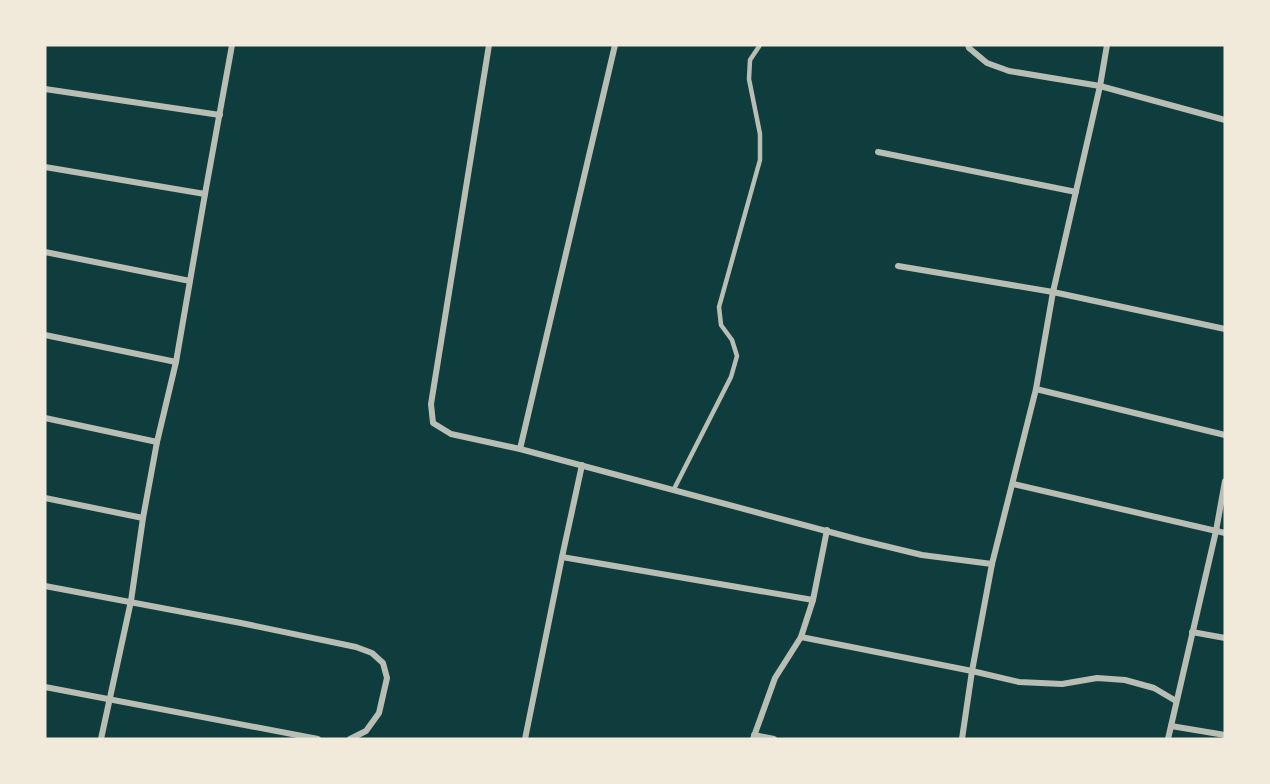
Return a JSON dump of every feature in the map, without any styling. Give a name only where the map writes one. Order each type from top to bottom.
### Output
[{"type":"street","points":[[101,739],[131,601],[143,518],[176,362],[232,45]]},
{"type":"street","points":[[489,45],[431,404],[433,423],[451,434],[520,449],[922,555],[992,564]]},
{"type":"street","points":[[520,449],[615,45]]},
{"type":"street","points":[[968,45],[987,63],[1009,71],[1100,86],[1225,120]]},
{"type":"street","points":[[962,739],[992,564],[1036,389],[1053,292],[1100,86],[1107,45]]},
{"type":"street","points":[[45,89],[220,115]]},
{"type":"street","points":[[878,152],[1076,192]]},
{"type":"street","points":[[45,167],[205,194]]},
{"type":"street","points":[[45,252],[190,281]]},
{"type":"street","points":[[898,266],[1053,292],[1225,329]]},
{"type":"street","points":[[45,334],[176,362]]},
{"type":"street","points":[[1036,389],[1225,435]]},
{"type":"street","points":[[45,418],[158,442]]},
{"type":"street","points":[[525,739],[582,465]]},
{"type":"street","points":[[1168,739],[1216,531],[1225,481]]},
{"type":"street","points":[[1013,484],[1225,533]]},
{"type":"street","points":[[45,498],[143,518]]},
{"type":"street","points":[[774,739],[753,737],[775,678],[801,637],[813,600],[826,530]]},
{"type":"street","points":[[562,557],[813,600]]},
{"type":"street","points":[[45,585],[356,647],[372,653],[383,663],[387,678],[379,712],[366,731],[350,739]]},
{"type":"street","points":[[1192,632],[1225,638]]},
{"type":"street","points":[[801,637],[1019,682],[1062,684],[1097,678],[1125,680],[1154,688],[1176,701]]},
{"type":"street","points":[[45,687],[318,739]]},
{"type":"street","points":[[1171,726],[1225,735]]},
{"type":"lane","points":[[674,489],[731,377],[737,356],[732,340],[721,325],[719,307],[760,160],[760,134],[749,79],[750,60],[760,45]]}]
